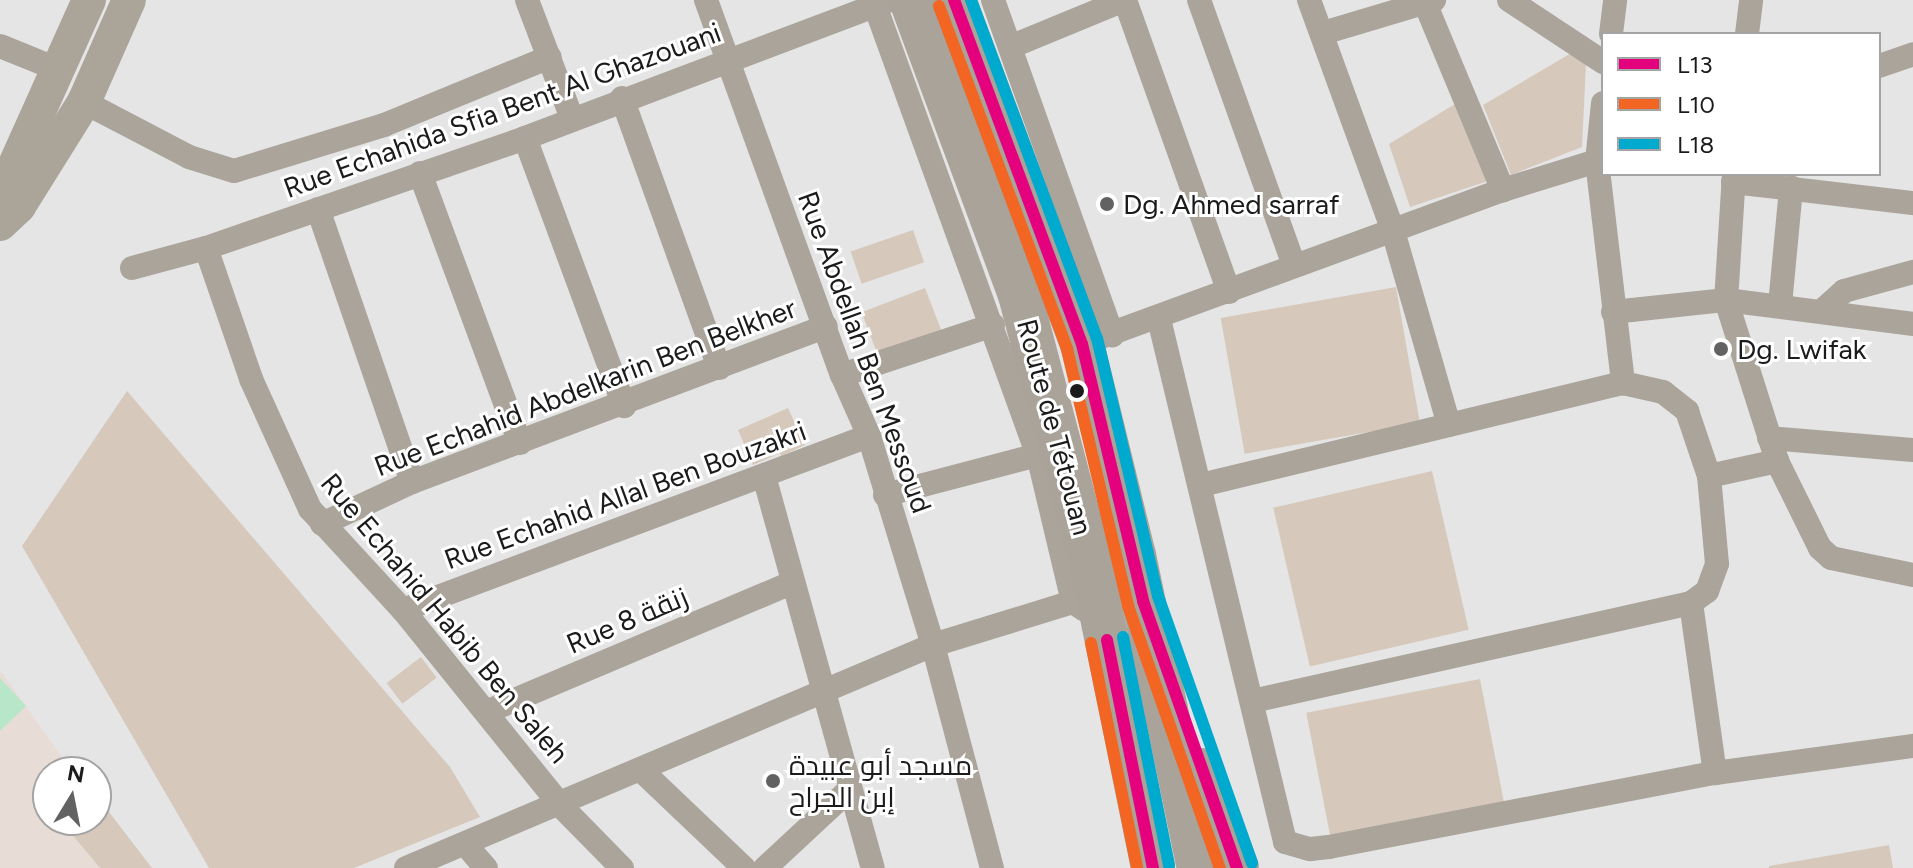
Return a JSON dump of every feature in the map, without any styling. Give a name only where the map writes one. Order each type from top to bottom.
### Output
[{"type":"highway","name":"Route de Tétouan","points":[[954,0],[1097,340],[1143,601],[1199,868]]},
{"type":"highway","name":"Route de Tétouan","points":[[888,2],[1020,295],[1089,613],[1153,868]]},
{"type":"highway","points":[[1143,601],[1237,868]]},
{"type":"street","points":[[5,207],[57,69],[89,0]]},
{"type":"street","points":[[5,207],[84,102],[129,0]]},
{"type":"street","points":[[527,0],[571,116]]},
{"type":"street","name":"Rue Abdellah Ben Messoud","points":[[706,0],[842,375],[869,436],[933,645],[992,868]]},
{"type":"street","points":[[993,0],[1010,47],[1097,340],[1503,190],[1600,160]]},
{"type":"street","points":[[1010,47],[1124,0],[1229,292]]},
{"type":"street","points":[[1199,0],[1294,265]]},
{"type":"street","points":[[1309,0],[1393,231],[1449,425]]},
{"type":"street","points":[[1509,0],[1601,61]]},
{"type":"street","points":[[1611,32],[1615,0]]},
{"type":"street","points":[[1747,32],[1751,0]]},
{"type":"street","points":[[406,868],[561,806],[933,645],[1089,613],[888,2]]},
{"type":"street","name":"Rue Echahida Sfia Bent Al Ghazouani","points":[[132,268],[206,248],[525,138],[571,116],[888,2]]},
{"type":"street","points":[[1323,33],[1429,2],[1503,190]]},
{"type":"street","points":[[0,46],[57,69]]},
{"type":"street","points":[[1881,65],[1913,54]]},
{"type":"street","points":[[84,102],[189,157],[234,171],[384,125],[550,57]]},
{"type":"street","points":[[622,98],[719,368]]},
{"type":"street","points":[[525,138],[624,406]]},
{"type":"street","points":[[420,173],[520,443]]},
{"type":"street","points":[[1601,176],[1613,312],[1623,383]]},
{"type":"street","points":[[1913,203],[1733,178],[1726,300],[1773,450],[1820,548],[1831,558],[1913,575]]},
{"type":"street","points":[[1780,305],[1791,188]]},
{"type":"street","points":[[318,209],[412,482]]},
{"type":"street","name":"Rue Echahid Habib Ben Saleh","points":[[206,248],[292,476],[322,524],[403,610],[561,806],[622,868]]},
{"type":"street","points":[[1823,310],[1844,291],[1913,272]]},
{"type":"street","points":[[1613,312],[1726,300],[1823,310],[1913,324]]},
{"type":"street","points":[[1159,319],[1253,701],[1279,832],[1292,846],[1329,847],[1715,773],[1913,746]]},
{"type":"street","points":[[842,375],[993,325]]},
{"type":"street","name":"Rue Echahid Abdelkarin Ben Belkher","points":[[322,524],[412,482],[624,406],[826,326]]},
{"type":"street","points":[[1201,485],[1623,383],[1663,392],[1687,411],[1709,476],[1717,564],[1707,591],[1691,603],[1253,701]]},
{"type":"street","name":"Rue Echahid Allal Ben Bouzakri","points":[[403,610],[869,436]]},
{"type":"street","points":[[1709,476],[1773,450],[1913,450]]},
{"type":"street","points":[[885,495],[1038,455]]},
{"type":"street","points":[[764,476],[873,868]]},
{"type":"street","name":"Rue 8 زنقة","points":[[486,712],[792,583]]},
{"type":"street","points":[[1691,603],[1715,773]]},
{"type":"street","points":[[642,771],[744,868]]},
{"type":"street","points":[[765,868],[850,789]]},
{"type":"street","points":[[465,844],[486,868]]},
{"type":"shaded area","points":[[0,670],[62,756],[32,756],[32,836],[111,836],[141,868],[0,868]]},
{"type":"green space","points":[[0,678],[26,706],[0,731]]},
{"type":"building","points":[[1573,52],[1586,63],[1582,147],[1511,175],[1483,105]]},
{"type":"building","points":[[1460,101],[1491,180],[1410,207],[1389,144]]},
{"type":"building","points":[[913,230],[924,262],[862,284],[851,251]]},
{"type":"building","points":[[1396,287],[1420,423],[1245,454],[1221,318]]},
{"type":"building","points":[[925,288],[941,330],[878,354],[862,312]]},
{"type":"building","points":[[127,391],[450,767],[480,817],[354,868],[209,868],[22,546]]},
{"type":"building","points":[[788,408],[805,445],[781,456],[767,425],[778,454],[753,465],[738,430]]},
{"type":"building","points":[[1432,471],[1469,630],[1310,666],[1273,508]]},
{"type":"building","points":[[421,657],[437,678],[402,704],[387,683]]},
{"type":"building","points":[[1480,679],[1505,808],[1331,841],[1306,713]]},
{"type":"building","points":[[112,816],[152,868],[100,868],[73,836],[112,836]]},
{"type":"building","points":[[1889,845],[1893,868],[1769,868],[1769,866]]},
{"type":"transit line","name":"L13","points":[[954,0],[1082,344],[1143,601],[1237,868]]},
{"type":"transit line","name":"L18","points":[[971,0],[1097,338],[1158,596],[1252,863]]},
{"type":"transit line","name":"L10","points":[[939,6],[1067,349],[1128,606],[1220,868]]},
{"type":"transit line","name":"L18","points":[[1123,637],[1169,865]]},
{"type":"transit line","name":"L13","points":[[1107,640],[1153,868]]},
{"type":"transit line","name":"L10","points":[[1091,643],[1137,868]]},
{"type":"place","name":"Dg. Ahmed sarraf","points":[[1107,204]]},
{"type":"place","name":"Dg. Lwifak","points":[[1721,349]]},
{"type":"place","name":"مسجد أبو عبيدة إبن الجراح","points":[[773,781]]}]
